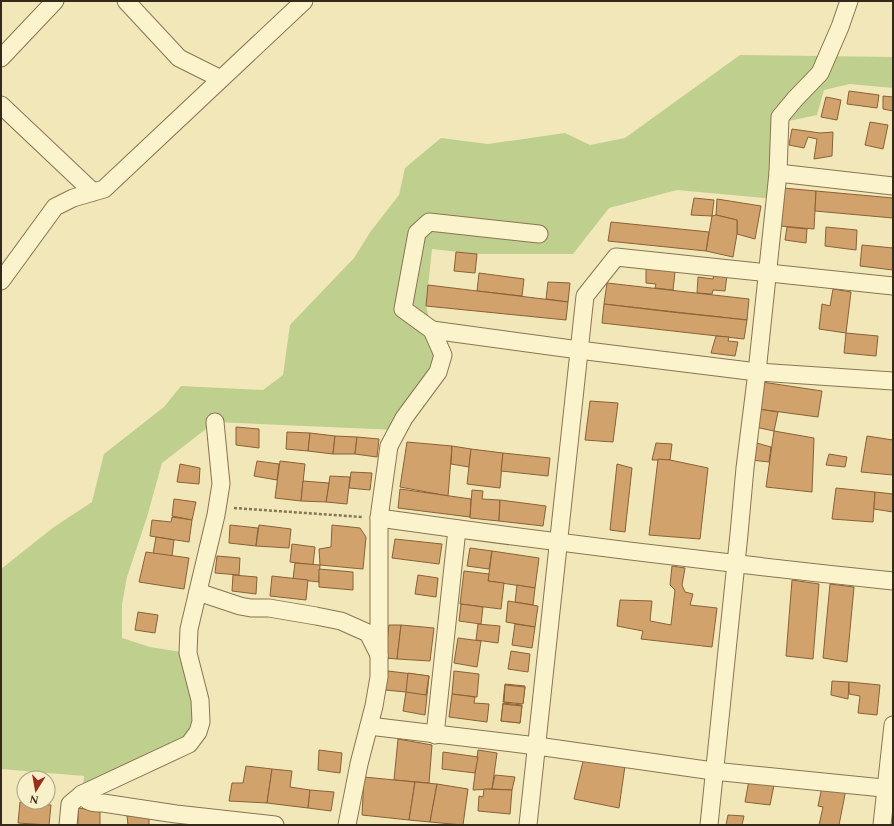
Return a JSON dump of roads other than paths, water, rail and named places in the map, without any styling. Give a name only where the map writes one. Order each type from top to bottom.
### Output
[{"type":"street","points":[[1,58],[55,1]]},
{"type":"street","points":[[126,1],[179,58],[220,79]]},
{"type":"street","points":[[1,281],[55,207],[73,198],[104,189],[304,1]]},
{"type":"street","points":[[708,825],[745,468],[757,372],[778,173],[780,117],[795,99],[820,74],[840,27],[849,1]]},
{"type":"street","points":[[1,105],[93,192]]},
{"type":"street","points":[[778,173],[893,186]]},
{"type":"street","points":[[538,234],[429,222],[417,233],[403,309],[432,330],[757,372],[893,381]]},
{"type":"street","points":[[528,825],[585,296],[616,257],[893,286]]},
{"type":"street","points":[[347,825],[379,677],[379,518],[389,446],[404,418],[438,372],[443,355],[432,330]]},
{"type":"street","points":[[68,825],[70,804],[82,794],[189,744],[198,732],[201,722],[200,700],[188,653],[188,629],[198,592],[221,484],[215,422]]},
{"type":"street","points":[[379,518],[736,564],[893,581]]},
{"type":"street","points":[[435,735],[457,529]]},
{"type":"street","points":[[198,592],[240,606],[251,608],[269,608],[341,621],[368,634],[380,656]]},
{"type":"street","points":[[882,825],[889,789],[893,725]]},
{"type":"street","points":[[369,726],[537,746],[714,771],[889,789]]},
{"type":"street","points":[[82,794],[85,800],[91,803],[103,803],[176,820],[275,825]]}]
